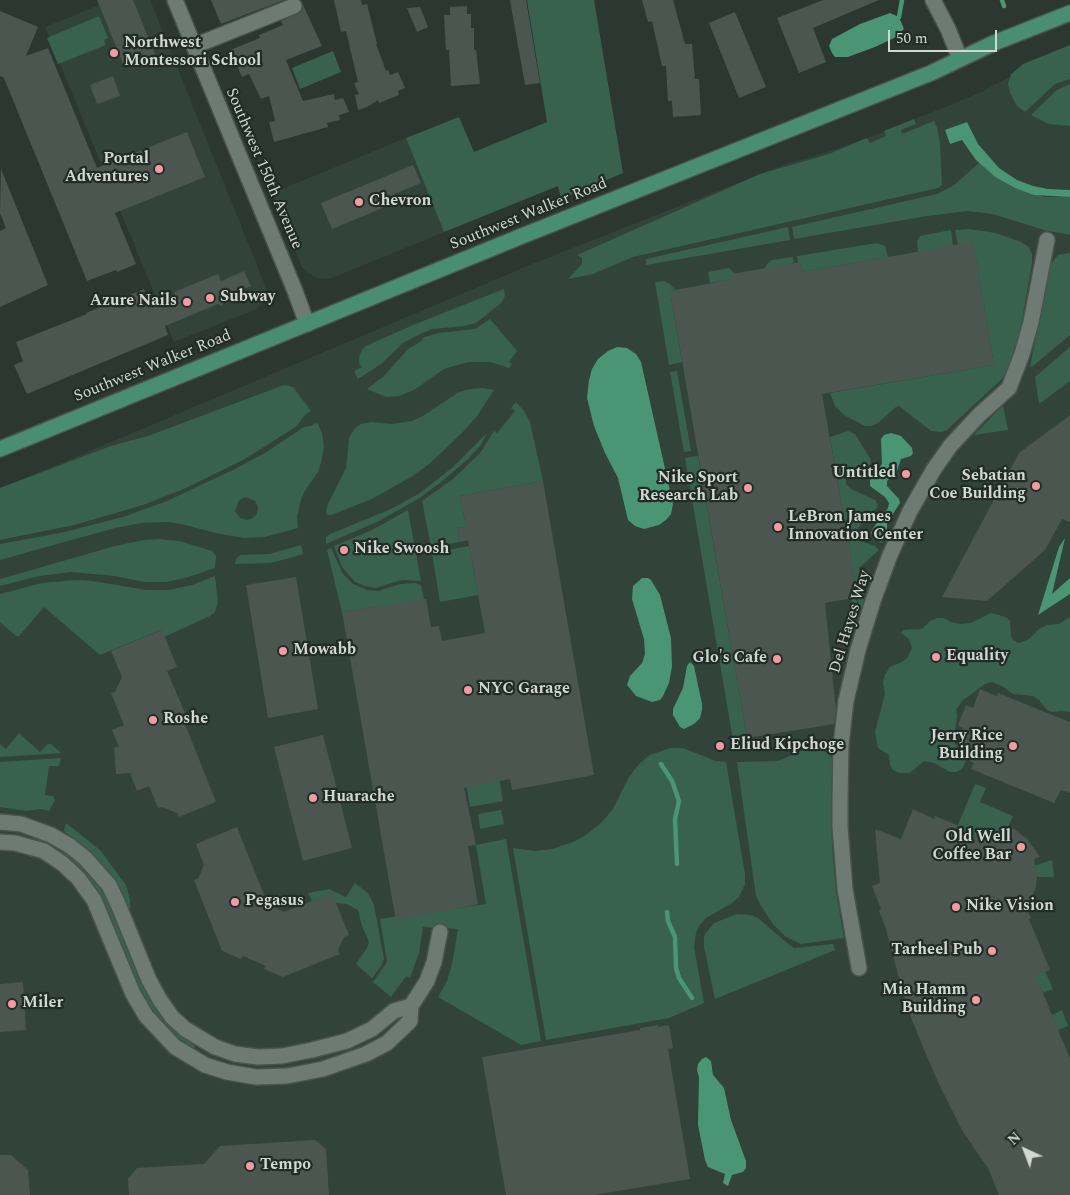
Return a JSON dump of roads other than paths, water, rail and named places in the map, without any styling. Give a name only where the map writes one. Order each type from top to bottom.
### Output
[{"type":"main road","name":"Southwest Walker Road","points":[[0,449],[522,236],[931,73],[994,43],[1070,12]]},
{"type":"street","name":"Southwest 150th Avenue","points":[[175,0],[307,324]]},
{"type":"street","points":[[933,0],[948,29],[960,59]]},
{"type":"street","points":[[194,46],[294,6]]},
{"type":"street","name":"Del Hayes Way","points":[[859,968],[845,889],[840,827],[841,746],[846,701],[858,650],[890,555],[910,511],[934,469],[957,439],[979,415],[1009,388],[1022,354],[1031,322],[1047,240]]},
{"type":"street","points":[[0,822],[21,824],[51,835],[70,846],[92,864],[109,885],[149,980],[160,1000],[172,1017],[185,1029],[215,1047],[236,1054],[258,1057],[282,1056],[312,1050],[347,1041],[372,1029],[394,1011],[411,1006]]},
{"type":"street","points":[[0,842],[15,842],[44,851],[78,878],[94,900],[133,994],[146,1016],[176,1046],[205,1065],[227,1072],[256,1077],[287,1076],[323,1069],[366,1054],[387,1043],[410,1021],[411,1006],[427,981],[434,962],[440,932]]},
{"type":"waterway","points":[[899,17],[902,0]]},
{"type":"waterway","points":[[1002,0],[1004,6]]},
{"type":"waterway","points":[[661,764],[672,781],[679,801],[675,819],[677,864]]},
{"type":"waterway","points":[[667,912],[668,921],[675,937],[676,968],[679,978],[692,998]]},
{"type":"place","name":"Northwest Montessori School","points":[[114,53]]},
{"type":"place","name":"Portal Adventures","points":[[159,169]]},
{"type":"place","name":"Chevron","points":[[359,202]]},
{"type":"place","name":"Subway","points":[[210,298]]},
{"type":"place","name":"Azure Nails","points":[[187,302]]},
{"type":"place","name":"Untitled","points":[[906,474]]},
{"type":"place","name":"Sebatian Coe Building","points":[[1036,486]]},
{"type":"place","name":"Nike Sport Research Lab","points":[[748,488]]},
{"type":"place","name":"LeBron James Innovation Center","points":[[778,527]]},
{"type":"place","name":"Nike Swoosh","points":[[344,550]]},
{"type":"place","name":"Mowabb","points":[[283,651]]},
{"type":"place","name":"Equality","points":[[936,657]]},
{"type":"place","name":"Glo's Cafe","points":[[777,659]]},
{"type":"place","name":"NYC Garage","points":[[468,690]]},
{"type":"place","name":"Roshe","points":[[153,720]]},
{"type":"place","name":"Eliud Kipchoge","points":[[720,746]]},
{"type":"place","name":"Jerry Rice Building","points":[[1013,746]]},
{"type":"place","name":"Huarache","points":[[313,798]]},
{"type":"place","name":"Old Well Coffee Bar","points":[[1021,847]]},
{"type":"place","name":"Pegasus","points":[[235,902]]},
{"type":"place","name":"Nike Vision","points":[[956,907]]},
{"type":"place","name":"Tarheel Pub","points":[[992,951]]},
{"type":"place","name":"Mia Hamm Building","points":[[976,1000]]},
{"type":"place","name":"Miler","points":[[12,1004]]},
{"type":"place","name":"Tempo","points":[[250,1166]]}]
